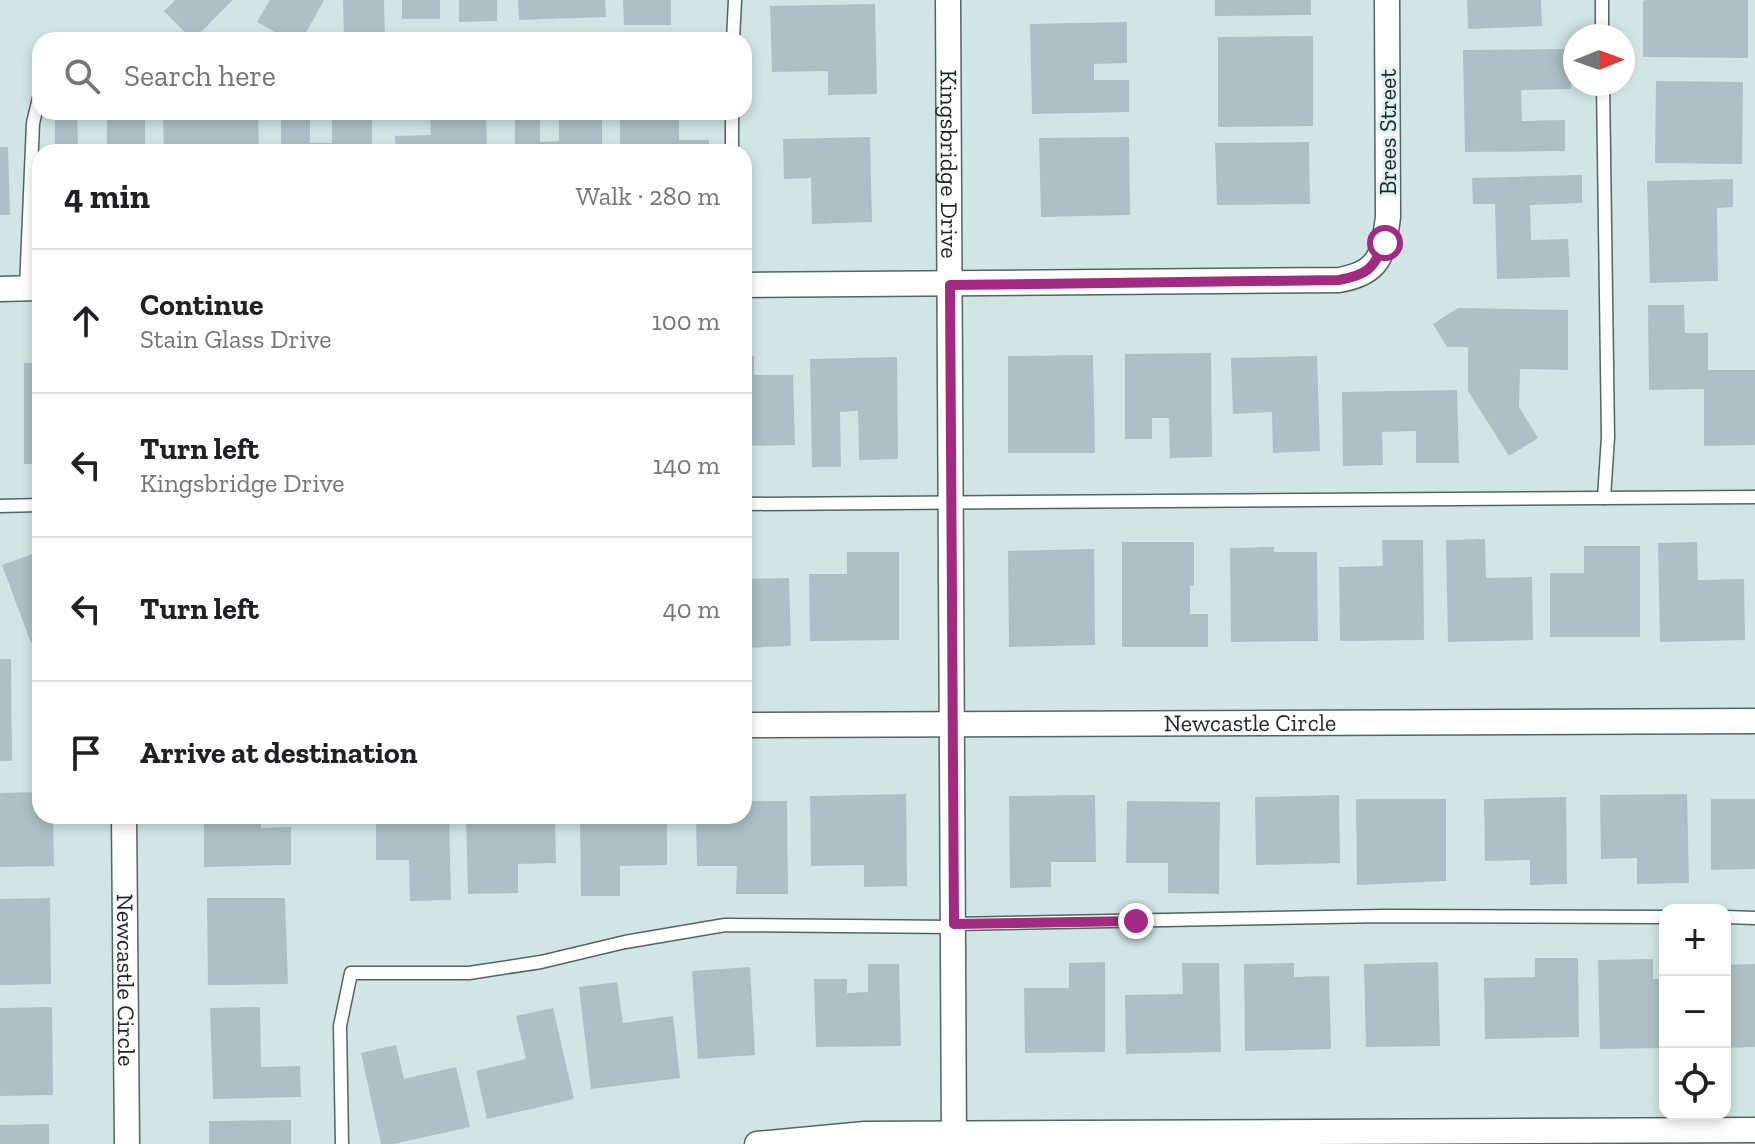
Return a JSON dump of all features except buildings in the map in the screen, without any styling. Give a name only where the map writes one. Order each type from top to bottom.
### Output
[{"type":"street","name":"Kingsbridge Drive","points":[[948,0],[954,1139]]},
{"type":"street","name":"Brees Street","points":[[950,285],[1339,280],[1360,276],[1376,263],[1385,243],[1388,217],[1387,0]]},
{"type":"street","points":[[752,285],[950,285]]},
{"type":"street","points":[[0,289],[32,288]]},
{"type":"street","name":"Newcastle Circle","points":[[752,725],[1755,721]]},
{"type":"street","name":"Newcastle Circle","points":[[124,824],[127,1144]]},
{"type":"street","points":[[757,1144],[865,1134],[954,1139],[1755,1130]]},
{"type":"lane","points":[[733,32],[735,0]]},
{"type":"lane","points":[[1602,0],[1602,24]]},
{"type":"lane","points":[[1603,96],[1608,437],[1604,498]]},
{"type":"lane","points":[[33,144],[34,120]]},
{"type":"lane","points":[[732,120],[732,144]]},
{"type":"lane","points":[[752,504],[1755,497]]},
{"type":"lane","points":[[0,506],[32,505]]},
{"type":"lane","points":[[342,1144],[340,1026],[351,973],[469,973],[541,962],[625,942],[725,925],[954,926],[1384,916],[1659,917]]},
{"type":"lane","points":[[1731,917],[1755,918]]},
{"type":"route","points":[[1136,921],[954,924],[950,285],[1339,280],[1360,276],[1376,263],[1385,243]]}]
